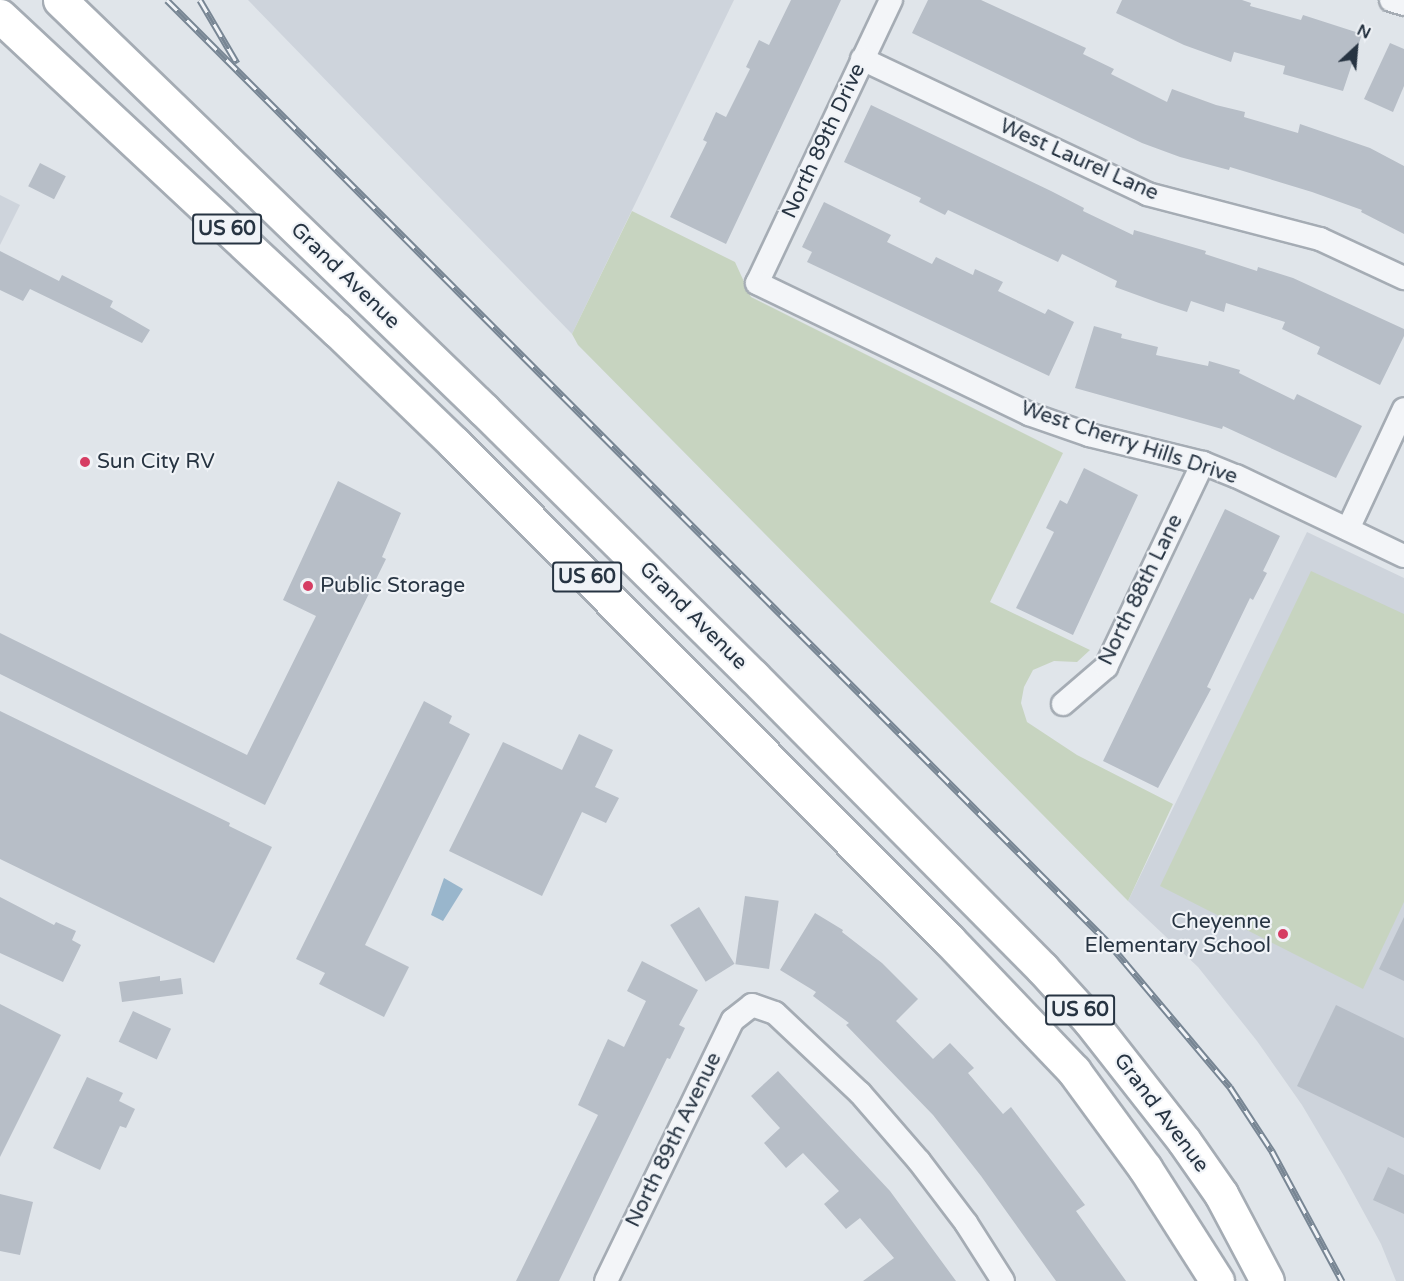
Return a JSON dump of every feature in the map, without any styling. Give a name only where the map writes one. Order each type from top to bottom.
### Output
[{"type":"highway","name":"Grand Avenue","points":[[60,0],[484,410],[753,676],[1041,968],[1090,1021],[1197,1158],[1221,1194],[1267,1281]]},
{"type":"highway","name":"Grand Avenue","points":[[0,16],[337,330],[454,443],[949,939],[1074,1071],[1151,1177],[1217,1281]]},
{"type":"highway","points":[[454,443],[484,410]]},
{"type":"highway","points":[[720,711],[753,676]]},
{"type":"street","name":"North 89th Drive","points":[[757,283],[891,0]]},
{"type":"street","points":[[1391,0],[1404,4]]},
{"type":"street","name":"West Laurel Lane","points":[[862,59],[1147,194],[1320,239],[1404,278]]},
{"type":"street","name":"West Cherry Hills Drive","points":[[757,283],[1029,414],[1089,435],[1203,463],[1236,476],[1404,556]]},
{"type":"street","points":[[1348,529],[1404,410]]},
{"type":"street","name":"North 88th Lane","points":[[1063,704],[1106,667],[1203,463]]},
{"type":"street","name":"North 89th Avenue","points":[[606,1281],[733,1020],[752,1005],[775,1013],[860,1094],[919,1161],[966,1223],[1003,1281]]},
{"type":"shaded area","points":[[248,0],[734,0],[572,334]]},
{"type":"shaded area","points":[[0,195],[20,205],[0,245]]},
{"type":"shaded area","name":"Cheyenne Elementary School","points":[[1307,532],[1404,578],[1404,1281],[1396,1281],[1381,1244],[1344,1176],[1302,1105],[1257,1041],[1198,967],[1128,901]]},
{"type":"green space","points":[[632,211],[735,262],[751,297],[1063,453],[990,602],[1090,650],[1077,662],[1054,661],[1033,670],[1024,687],[1021,703],[1027,722],[1077,755],[1173,804],[1128,901],[578,345],[572,334]]},
{"type":"green space","points":[[1311,571],[1404,614],[1404,902],[1363,989],[1160,886]]},
{"type":"water","points":[[444,878],[463,889],[443,921],[431,915]]},
{"type":"building","points":[[791,0],[841,0],[726,244],[670,217],[707,142],[703,140],[716,112],[726,117],[750,69],[746,67],[759,40],[769,45]]},
{"type":"building","points":[[928,0],[981,0],[1086,48],[1083,54],[1114,69],[1111,74],[1167,102],[1172,89],[1216,105],[1245,112],[1244,117],[1298,133],[1300,124],[1370,148],[1404,166],[1404,234],[1361,212],[1362,210],[1312,192],[1230,167],[1229,170],[1180,157],[1142,143],[912,33]]},
{"type":"building","points":[[1122,0],[1242,0],[1251,3],[1250,6],[1301,20],[1303,15],[1362,34],[1343,91],[1283,74],[1285,66],[1234,52],[1231,62],[1184,45],[1116,13]]},
{"type":"building","points":[[1390,43],[1404,49],[1404,86],[1393,112],[1364,99]]},
{"type":"building","points":[[871,105],[1051,191],[1084,208],[1083,211],[1133,235],[1134,230],[1206,251],[1205,254],[1257,271],[1258,267],[1293,278],[1404,329],[1404,336],[1380,385],[1317,354],[1320,347],[1282,329],[1285,322],[1226,303],[1224,312],[1191,301],[1187,312],[1159,303],[1115,287],[1117,281],[1062,254],[1058,262],[948,210],[945,215],[919,202],[921,198],[844,162]]},
{"type":"building","points":[[40,163],[66,176],[54,199],[28,186]]},
{"type":"building","points":[[824,202],[891,235],[887,242],[932,264],[936,257],[973,275],[975,269],[1003,282],[998,291],[1045,314],[1048,309],[1074,322],[1049,376],[807,262],[812,252],[802,247]]},
{"type":"building","points":[[0,251],[59,281],[62,275],[113,301],[110,307],[150,330],[142,343],[30,289],[23,301],[0,290]]},
{"type":"building","points":[[1094,326],[1122,334],[1121,338],[1158,347],[1156,355],[1208,366],[1209,361],[1240,370],[1239,373],[1294,400],[1297,394],[1362,426],[1336,478],[1223,426],[1222,429],[1075,388]]},
{"type":"building","points":[[1084,468],[1138,495],[1073,635],[1016,608],[1054,532],[1046,528],[1060,500],[1067,504]]},
{"type":"building","points":[[338,481],[401,513],[382,557],[386,559],[265,805],[0,674],[0,633],[247,755],[316,616],[283,600]]},
{"type":"building","points":[[1225,509],[1280,536],[1263,571],[1267,573],[1253,600],[1250,598],[1207,687],[1211,689],[1158,788],[1103,761]]},
{"type":"building","points":[[424,701],[452,716],[449,723],[470,734],[365,945],[409,967],[384,1017],[319,984],[325,973],[296,959]]},
{"type":"building","points":[[0,711],[230,823],[229,826],[272,847],[214,963],[0,859]]},
{"type":"building","points":[[579,734],[613,750],[595,787],[619,798],[606,823],[582,812],[542,896],[449,851],[503,742],[562,770]]},
{"type":"building","points":[[745,896],[779,901],[769,969],[735,964]]},
{"type":"building","points":[[0,897],[54,925],[56,922],[76,931],[72,940],[81,945],[63,982],[0,953]]},
{"type":"building","points":[[699,907],[735,964],[706,982],[670,925]]},
{"type":"building","points":[[815,913],[843,930],[842,932],[882,963],[918,999],[896,1021],[933,1059],[950,1043],[974,1068],[968,1073],[1003,1114],[1011,1107],[1085,1205],[1076,1211],[1126,1281],[1056,1281],[981,1176],[933,1115],[846,1025],[849,1023],[813,996],[816,992],[780,970]]},
{"type":"building","points":[[1404,917],[1404,981],[1379,969]]},
{"type":"building","points":[[642,961],[698,990],[679,1025],[685,1028],[670,1059],[667,1058],[559,1281],[516,1281],[598,1115],[578,1105],[608,1039],[624,1047],[646,1001],[627,991]]},
{"type":"building","points":[[160,976],[160,981],[181,978],[183,994],[122,1002],[119,982]]},
{"type":"building","points":[[0,1004],[61,1035],[0,1157]]},
{"type":"building","points":[[1336,1005],[1404,1038],[1404,1138],[1297,1086]]},
{"type":"building","points":[[133,1011],[171,1029],[157,1060],[119,1042]]},
{"type":"building","points":[[778,1071],[890,1191],[956,1281],[863,1281],[894,1258],[860,1218],[846,1229],[824,1204],[839,1191],[803,1153],[786,1168],[764,1143],[780,1128],[751,1096]]},
{"type":"building","points":[[87,1077],[123,1093],[119,1101],[135,1109],[126,1128],[120,1126],[100,1170],[53,1148]]},
{"type":"building","points":[[1388,1167],[1404,1175],[1404,1214],[1373,1200]]},
{"type":"building","points":[[0,1194],[33,1202],[20,1255],[0,1251]]},
{"type":"railway","points":[[167,0],[1107,941],[1230,1087],[1272,1151],[1342,1281]]},
{"type":"railway","points":[[200,0],[237,63]]},
{"type":"place","name":"Sun City RV","points":[[85,462]]},
{"type":"place","name":"Public Storage","points":[[308,586]]},
{"type":"place","name":"Cheyenne Elementary School","points":[[1283,934]]}]
